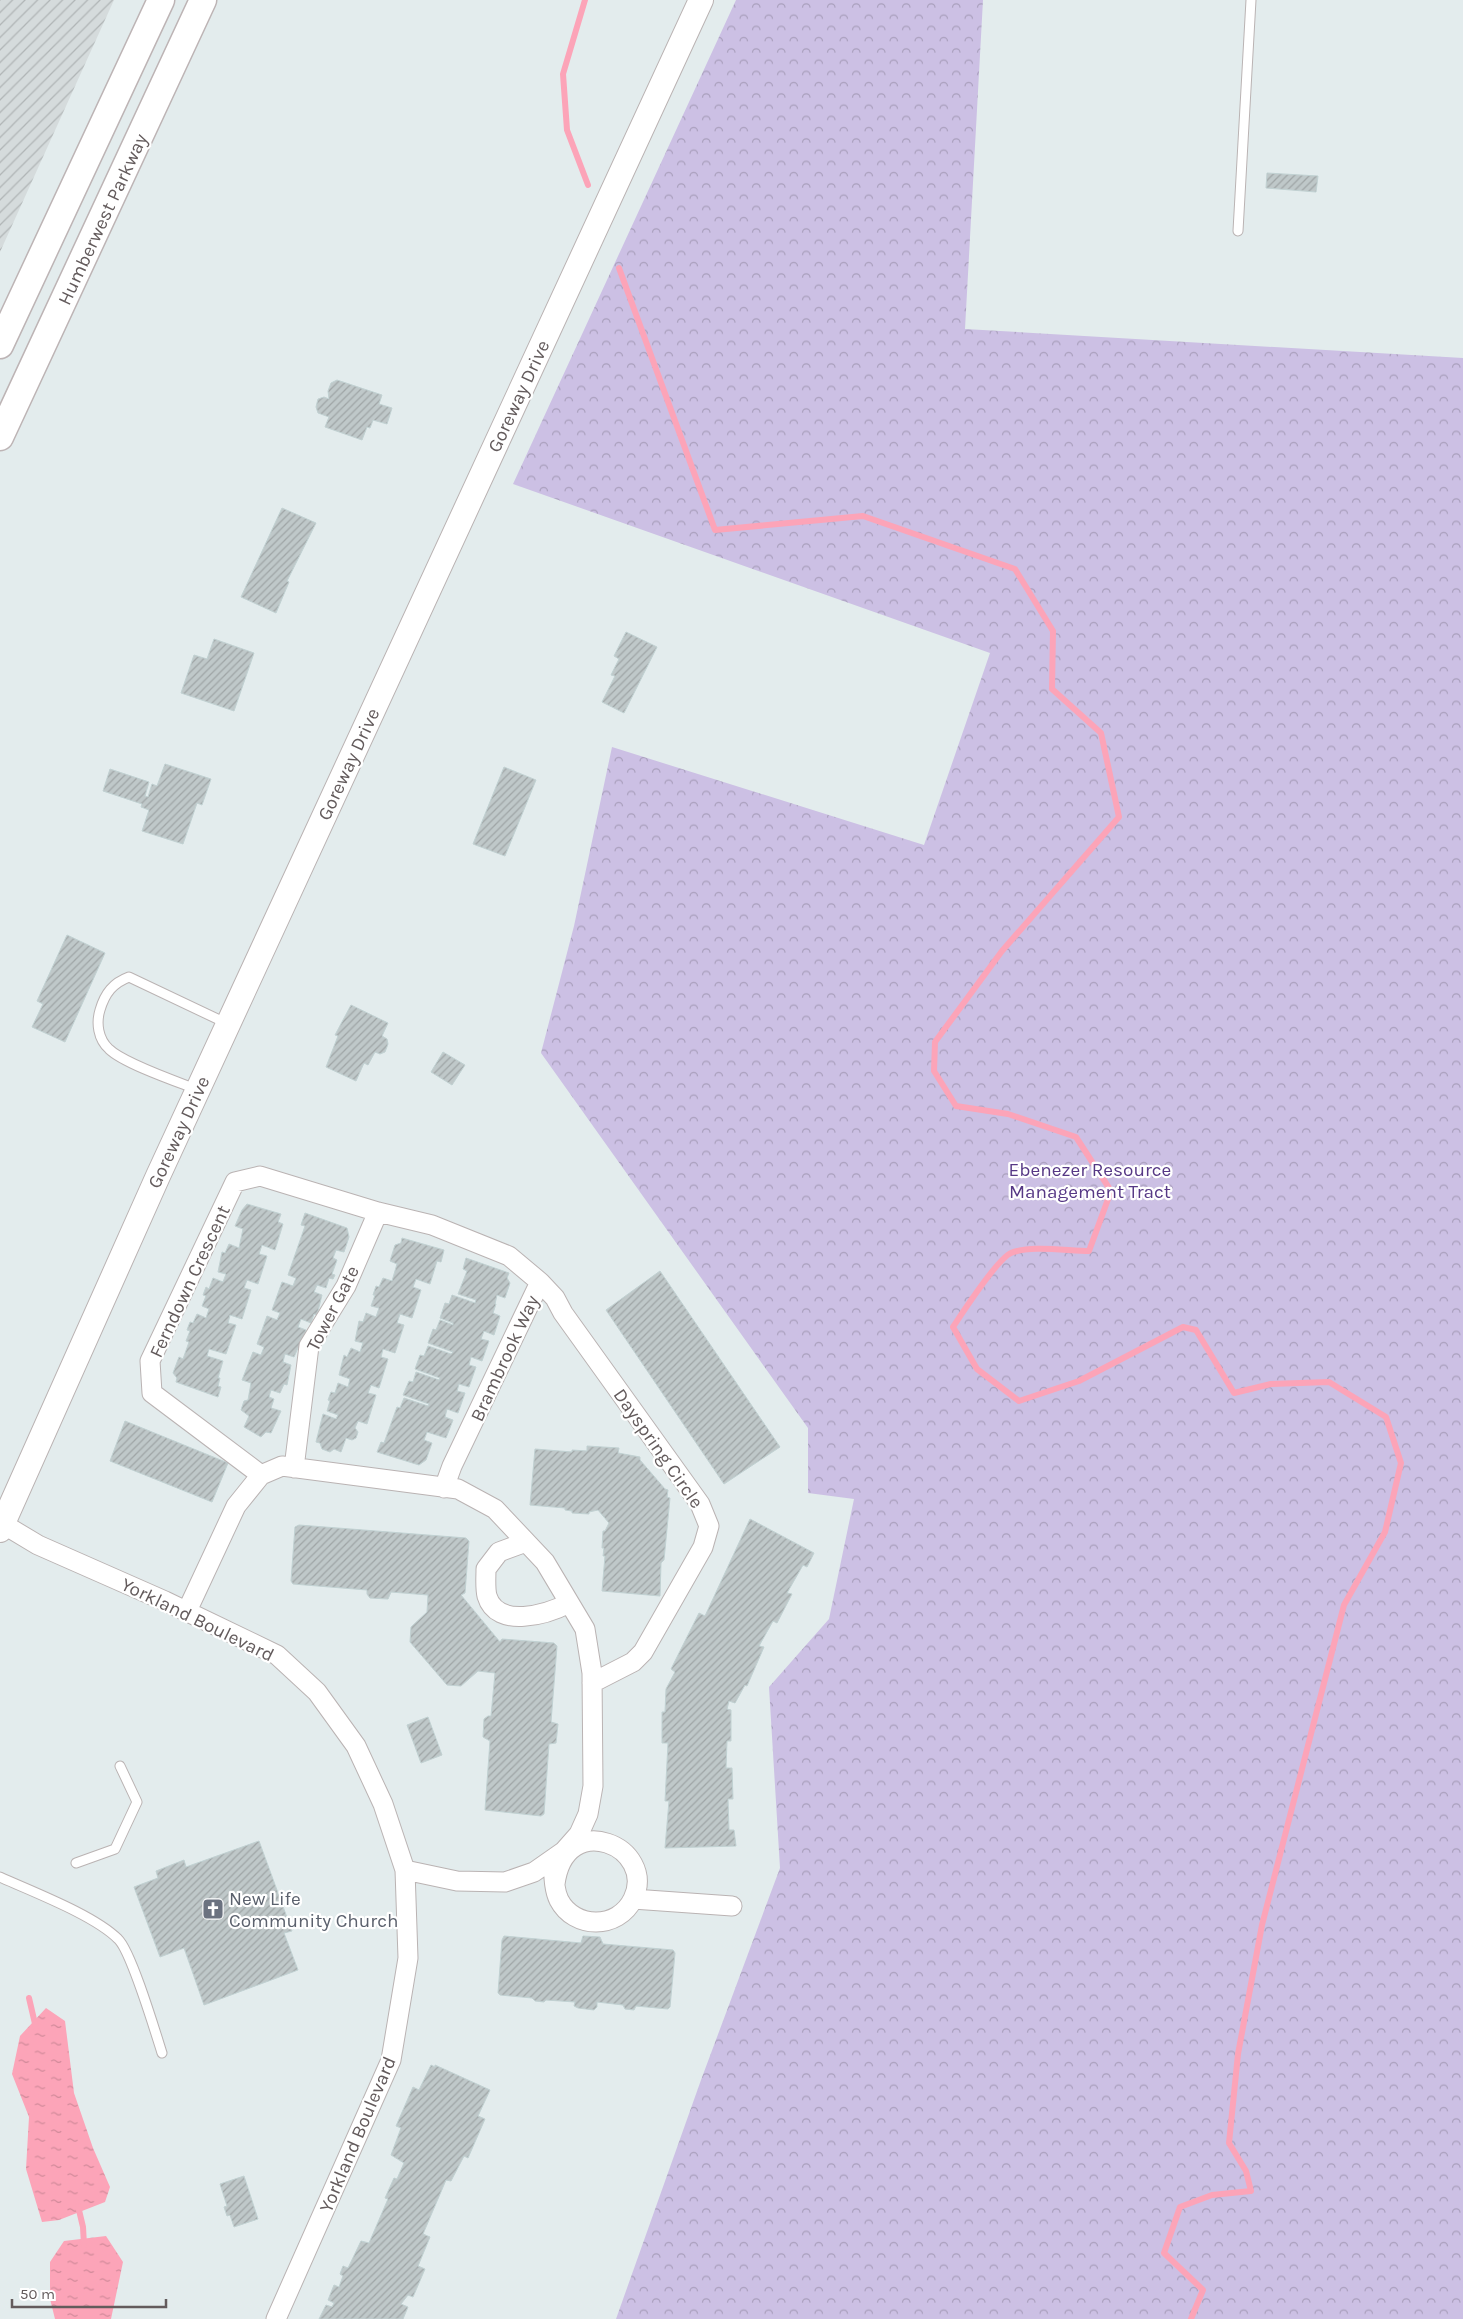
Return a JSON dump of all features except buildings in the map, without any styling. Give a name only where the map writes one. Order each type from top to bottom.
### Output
[{"type":"main road","name":"Humberwest Parkway","points":[[0,345],[161,0]]},
{"type":"main road","name":"Humberwest Parkway","points":[[0,437],[203,0]]},
{"type":"street","name":"Goreway Drive","points":[[1,1526],[228,1024],[701,0]]},
{"type":"street","name":"Ferndown Crescent","points":[[261,1476],[152,1393],[150,1361],[235,1182],[260,1176],[378,1212]]},
{"type":"street","name":"Brambrook Way","points":[[378,1212],[432,1225],[509,1256],[540,1282],[452,1466],[444,1488]]},
{"type":"street","name":"Tower Gate","points":[[294,1468],[308,1346],[346,1286],[378,1212]]},
{"type":"street","name":"Dayspring Circle","points":[[540,1282],[555,1298],[563,1314],[700,1504],[709,1526],[704,1547],[643,1652],[633,1662],[592,1683]]},
{"type":"street","points":[[187,1611],[236,1506],[261,1476],[282,1466],[458,1489],[495,1508],[545,1562],[585,1629],[592,1683],[593,1786],[588,1814],[579,1834],[553,1859],[534,1872],[505,1882],[457,1881],[405,1870]]},
{"type":"street","name":"Yorkland Boulevard","points":[[1,1526],[38,1545],[187,1611],[277,1655],[317,1692],[356,1746],[382,1804],[405,1870],[408,1958],[391,2060],[276,2319]]},
{"type":"street","points":[[526,1542],[499,1552],[486,1569],[487,1597],[499,1612],[518,1618],[554,1611],[569,1603]]},
{"type":"street","points":[[553,1859],[558,1899],[568,1912],[581,1920],[596,1923],[611,1920],[624,1911],[633,1899],[637,1882],[633,1865],[623,1851],[609,1843],[572,1841]]},
{"type":"street","points":[[555,1884],[557,1868],[564,1855],[577,1845],[591,1841]]},
{"type":"street","points":[[633,1899],[732,1906]]},
{"type":"lane","points":[[1238,230],[1251,0]]},
{"type":"lane","points":[[198,1090],[124,1059],[108,1049],[99,1034],[97,1019],[102,1000],[119,981],[129,977],[228,1024]]},
{"type":"lane","points":[[76,1863],[115,1849],[137,1802],[120,1766]]},
{"type":"lane","points":[[0,1876],[98,1924],[120,1940],[128,1957],[162,2053]]},
{"type":"shaded area","points":[[0,0],[114,0],[0,252]]},
{"type":"green space","name":"Ebenezer Resource Management Tract","points":[[736,0],[983,0],[965,329],[1463,358],[1463,2319],[616,2319],[701,2080],[780,1868],[769,1687],[829,1619],[854,1499],[808,1493],[808,1428],[541,1053],[574,926],[612,747],[924,845],[990,653],[513,484]]},
{"type":"water","points":[[46,2008],[65,2021],[74,2093],[93,2148],[110,2187],[105,2202],[59,2220],[42,2222],[26,2169],[29,2117],[12,2074],[20,2036]]},
{"type":"water","points":[[106,2236],[123,2262],[111,2319],[55,2319],[50,2299],[50,2262],[64,2241]]},
{"type":"waterway","points":[[585,0],[563,74],[567,130],[588,185]]},
{"type":"waterway","points":[[619,268],[715,530],[863,516],[1015,569],[1053,631],[1052,689],[1101,733],[1119,817],[1002,951],[935,1042],[934,1071],[956,1106],[1008,1114],[1076,1137],[1111,1191],[1089,1251],[1038,1249],[1019,1251],[1005,1257],[989,1275],[953,1327],[977,1369],[1019,1401],[1079,1381],[1183,1327],[1196,1330],[1234,1393],[1271,1384],[1329,1382],[1386,1417],[1401,1463],[1385,1532],[1344,1605],[1262,1925],[1238,2054],[1229,2143],[1246,2171],[1251,2191],[1212,2195],[1180,2207],[1164,2253],[1203,2290],[1191,2319]]},
{"type":"waterway","points":[[29,1998],[36,2028]]},
{"type":"waterway","points":[[78,2206],[83,2227],[84,2245]]},
{"type":"place","name":"New Life Community Church","points":[[213,1909]]}]
